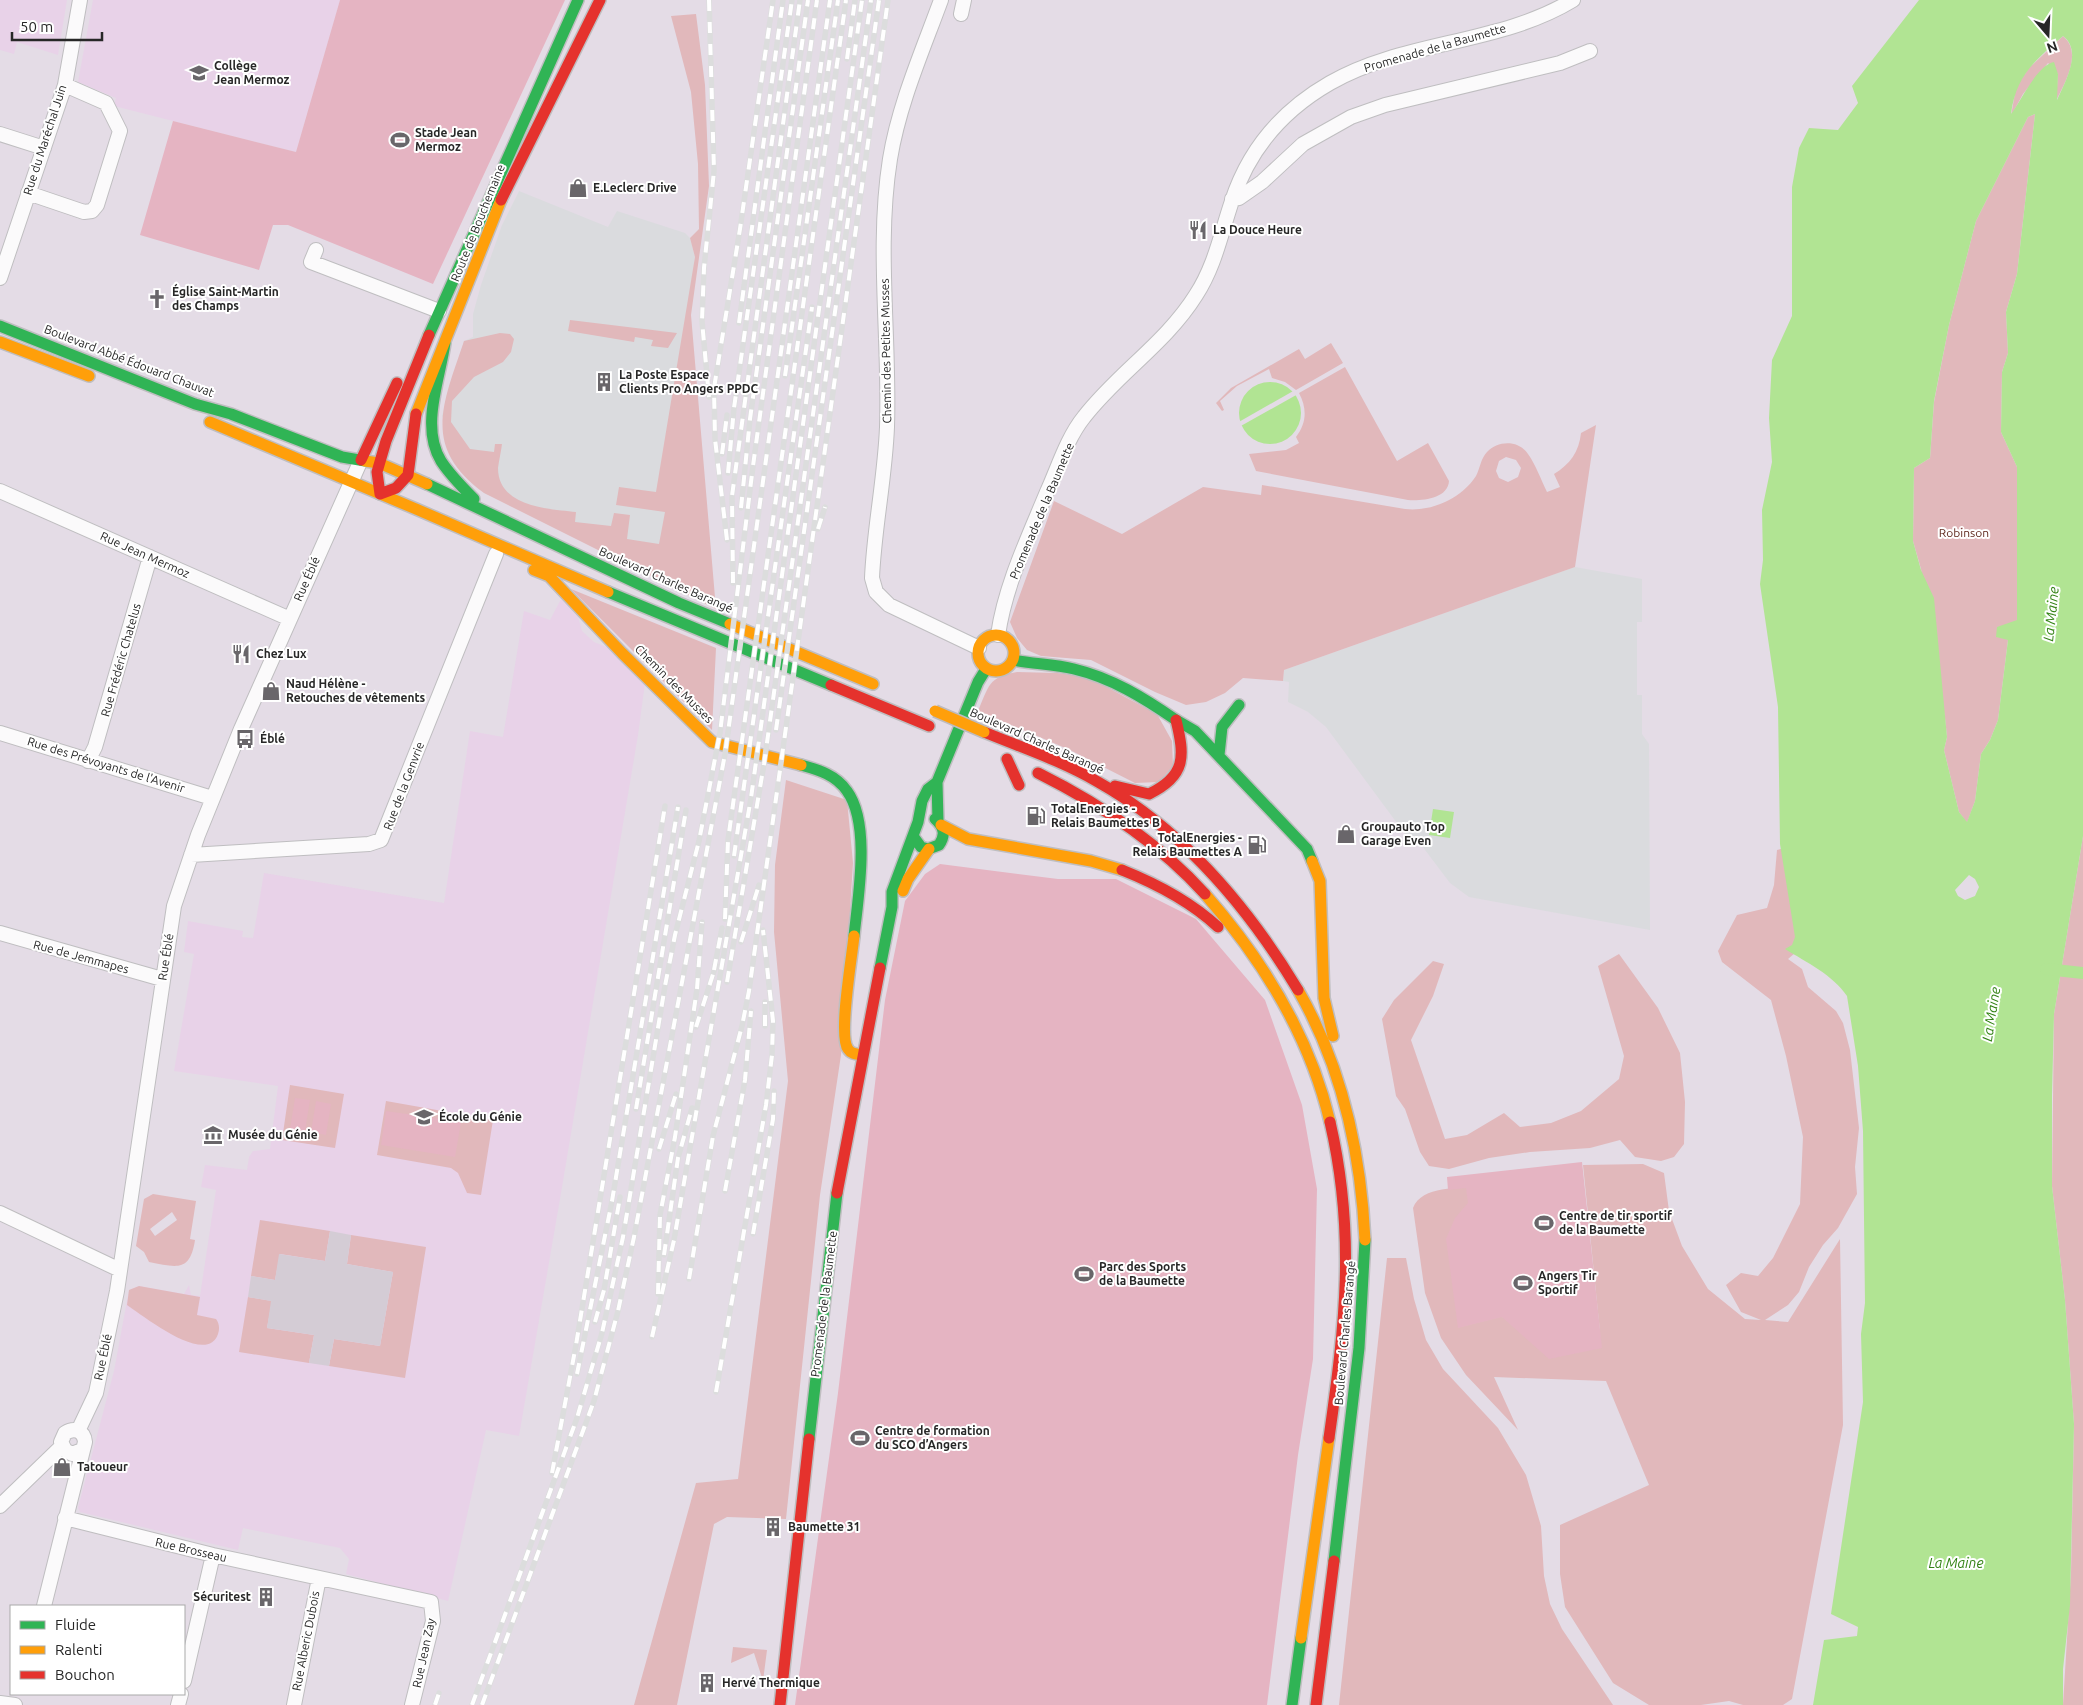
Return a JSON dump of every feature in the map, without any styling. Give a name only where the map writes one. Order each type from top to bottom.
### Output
[{"type":"main road","name":"Route de Bouchemaine","points":[[380,494],[377,472],[379,462],[439,311],[578,0]]},
{"type":"main road","name":"Route de Bouchemaine","points":[[410,471],[416,414],[510,178],[600,0]]},
{"type":"main road","name":"Route de Bouchemaine","points":[[361,460],[418,338],[439,311]]},
{"type":"main road","name":"Boulevard Abbé Édouard Chauvat","points":[[0,326],[195,404],[232,414],[332,454]]},
{"type":"main road","points":[[0,342],[102,381]]},
{"type":"main road","points":[[445,343],[442,369],[431,415],[432,440],[443,467],[491,514]]},
{"type":"main road","points":[[167,406],[232,430],[647,609],[970,743]]},
{"type":"main road","name":"Boulevard Charles Barangé","points":[[332,454],[379,462],[410,471],[427,484],[679,603],[885,690]]},
{"type":"main road","points":[[380,494],[396,488],[410,471]]},
{"type":"main road","points":[[416,509],[451,535],[496,554]]},
{"type":"main road","name":"Chemin des Musses","points":[[496,554],[549,576],[622,653],[712,742],[821,770],[835,777],[845,787],[857,811],[861,850],[857,923],[843,1032],[847,1049],[852,1053],[862,1055]]},
{"type":"main road","points":[[998,635],[1012,644],[1013,660],[1004,670],[992,671],[986,669],[979,660],[978,648],[986,638],[998,635]]},
{"type":"main road","points":[[1013,660],[1072,668],[1102,677],[1136,692],[1195,731],[1307,849],[1320,882],[1324,998],[1337,1051],[1334,1068]]},
{"type":"main road","name":"Promenade de la Baumette","points":[[780,1705],[836,1200],[862,1055],[892,907],[892,892],[913,836],[913,831],[918,822],[922,801],[928,789],[936,782],[978,682],[986,669]]},
{"type":"main road","points":[[1219,755],[1218,733],[1224,719],[1239,705]]},
{"type":"main road","name":"Boulevard Charles Barangé","points":[[931,709],[1099,782],[1165,830],[1198,858],[1235,899],[1266,938],[1292,979],[1316,1023],[1334,1068],[1350,1128],[1360,1181],[1364,1211],[1365,1270],[1358,1359],[1316,1705]]},
{"type":"main road","points":[[1099,782],[1148,794],[1174,780],[1183,758],[1176,720]]},
{"type":"main road","name":"Boulevard Charles Barangé","points":[[992,753],[1098,803],[1137,830],[1188,874],[1223,913],[1259,962],[1285,1004],[1319,1079],[1337,1154],[1346,1222],[1346,1302],[1339,1368],[1292,1705]]},
{"type":"main road","points":[[1007,759],[1020,785]]},
{"type":"main road","name":"Promenade de la Baumette","points":[[892,907],[944,833],[940,823],[939,792],[936,782]]},
{"type":"main road","points":[[918,822],[928,818],[968,839],[1091,861],[1148,880],[1189,903],[1216,925],[1236,947],[1259,962]]},
{"type":"main road","points":[[913,836],[921,847],[934,847],[968,839]]},
{"type":"street","name":"Rue du Maréchal Juin","points":[[0,278],[65,85],[80,0]]},
{"type":"street","name":"Chemin des Petites Musses","points":[[941,0],[897,123],[886,186],[884,233],[888,360],[887,429],[872,578],[876,592],[889,605],[978,648]]},
{"type":"street","points":[[961,14],[964,0]]},
{"type":"street","name":"Promenade de la Baumette","points":[[998,635],[1000,618],[1022,552],[1059,464],[1082,419],[1113,383],[1165,336],[1188,308],[1207,277],[1220,242],[1232,199],[1242,176],[1255,149],[1274,127],[1298,104],[1330,83],[1365,66],[1536,19],[1573,0]]},
{"type":"street","points":[[1232,199],[1239,198],[1262,182],[1303,144],[1334,125],[1359,114],[1385,105],[1560,63],[1590,51]]},
{"type":"street","points":[[28,193],[84,212],[92,210],[97,205],[120,131],[104,101],[65,85]]},
{"type":"street","points":[[0,134],[44,148]]},
{"type":"street","points":[[1242,176],[1252,181],[1262,182]]},
{"type":"street","points":[[316,250],[311,262],[439,311]]},
{"type":"street","name":"Rue Éblé","points":[[78,1430],[96,1393],[120,1270],[174,906],[212,798],[361,460]]},
{"type":"street","name":"Rue Jean Mermoz","points":[[0,491],[290,619]]},
{"type":"street","points":[[339,508],[359,497],[380,494]]},
{"type":"street","name":"Rue de la Genvrie","points":[[191,855],[369,844],[381,840],[496,554]]},
{"type":"street","name":"Rue Frédéric Chatelus","points":[[88,761],[95,747],[150,557]]},
{"type":"street","name":"Rue des Prévoyants de l'Avenir","points":[[0,733],[212,798]]},
{"type":"street","name":"Rue de Jemmapes","points":[[0,933],[162,979]]},
{"type":"street","points":[[0,1212],[120,1270]]},
{"type":"street","points":[[0,1506],[62,1446],[62,1438],[65,1433],[78,1430],[85,1438],[44,1605]]},
{"type":"street","points":[[62,1446],[71,1453],[82,1450]]},
{"type":"street","name":"Rue Brosseau","points":[[65,1518],[213,1555],[431,1602]]},
{"type":"street","points":[[185,1677],[213,1555]]},
{"type":"street","name":"Rue Alberic Dubois","points":[[294,1705],[319,1578]]},
{"type":"street","name":"Rue Jean Zay","points":[[412,1705],[433,1621],[431,1602]]},
{"type":"street","points":[[0,1703],[17,1705]]},
{"type":"shaded area","points":[[0,0],[67,0],[58,55],[17,42],[14,54],[0,50]]},
{"type":"shaded area","name":"Collège Jean Mermoz","points":[[93,0],[340,0],[296,152],[114,106],[116,98],[78,82]]},
{"type":"shaded area","name":"Stade Jean Mermoz","points":[[340,0],[565,0],[433,284],[288,225],[273,225],[259,270],[140,235],[173,121],[296,152]]},
{"type":"shaded area","points":[[519,191],[608,227],[617,211],[685,233],[690,238],[695,257],[679,391],[690,578],[484,493],[442,416],[464,341],[473,337],[473,314],[481,285],[502,225]]},
{"type":"shaded area","points":[[1575,567],[1642,579],[1642,622],[1637,622],[1637,695],[1642,695],[1642,734],[1649,744],[1650,930],[1469,897],[1450,883],[1419,842],[1411,842],[1326,727],[1308,712],[1288,702],[1289,682],[1283,681],[1284,670]]},
{"type":"shaded area","name":"École du Génie","points":[[561,599],[578,617],[582,631],[594,642],[609,648],[645,683],[638,735],[519,1436],[486,1430],[448,1601],[346,1574],[349,1559],[340,1548],[243,1528],[238,1550],[80,1512],[78,1508],[114,1371],[129,1290],[139,1286],[184,1294],[189,1285],[191,1295],[200,1296],[216,1190],[201,1187],[205,1165],[247,1170],[249,1157],[253,1151],[270,1149],[278,1086],[174,1071],[194,954],[184,952],[188,921],[243,931],[242,937],[253,938],[264,873],[444,903],[470,731],[503,737],[524,611],[550,620]]},
{"type":"shaded area","name":"Parc des Sports de la Baumette","points":[[940,864],[1058,879],[1116,879],[1196,919],[1265,1000],[1302,1105],[1317,1189],[1313,1359],[1298,1455],[1267,1705],[795,1705],[838,1393],[885,1000],[905,901],[925,874]]},
{"type":"shaded area","points":[[295,1098],[310,1100],[305,1131],[290,1129]]},
{"type":"shaded area","points":[[316,1101],[331,1104],[326,1135],[311,1132]]},
{"type":"shaded area","points":[[386,1111],[461,1122],[455,1157],[381,1145]]},
{"type":"shaded area","name":"Angers Tir Sportif","points":[[1582,1162],[1602,1348],[1549,1359],[1502,1317],[1458,1328],[1446,1239],[1455,1218],[1468,1203],[1466,1188],[1448,1190],[1447,1177]]},
{"type":"shaded area","points":[[330,1231],[351,1235],[347,1264],[393,1272],[380,1346],[334,1339],[329,1366],[309,1363],[314,1335],[267,1328],[271,1301],[248,1297],[251,1276],[275,1280],[279,1254],[325,1261]]},
{"type":"green space","points":[[696,14],[705,85],[709,186],[691,315],[716,609],[484,493],[464,476],[451,459],[444,441],[442,423],[449,385],[464,341],[500,333],[510,334],[514,339],[511,352],[503,362],[474,377],[452,401],[451,422],[470,449],[494,452],[495,444],[502,444],[498,468],[500,481],[506,491],[527,504],[576,512],[575,522],[611,526],[614,513],[630,515],[627,539],[659,544],[665,512],[616,505],[619,487],[656,492],[695,257],[690,238],[699,229],[698,164],[691,92],[671,16]]},
{"type":"green space","points":[[2063,36],[2069,43],[2072,59],[2067,77],[2056,101],[2058,74],[2048,63],[2023,94],[2011,116],[2016,87],[2029,68]]},
{"type":"green space","name":"Robinson","points":[[2035,114],[2017,274],[2006,312],[2008,353],[2002,372],[2001,432],[2017,467],[2017,620],[2008,640],[1998,720],[1990,740],[1981,754],[1975,801],[1967,823],[1959,812],[1944,750],[1947,737],[1945,718],[1921,569],[1913,541],[1914,468],[1930,458],[1934,402],[1949,325],[1976,221],[2028,117]]},
{"type":"green space","points":[[570,320],[677,333],[668,348],[651,346],[653,340],[635,337],[634,342],[568,331]]},
{"type":"green space","points":[[1331,343],[1343,363],[1296,390],[1285,382],[1272,378],[1269,369],[1237,386],[1220,401],[1224,410],[1222,411],[1216,403],[1231,388],[1299,349],[1305,359]]},
{"type":"green space","points":[[1345,367],[1397,461],[1428,443],[1449,481],[1444,492],[1433,498],[1408,500],[1256,471],[1249,454],[1286,450],[1299,443],[1296,437],[1300,432],[1305,415],[1299,393]]},
{"type":"green space","points":[[1596,425],[1575,567],[1284,670],[1283,681],[1243,678],[1225,693],[1206,702],[1186,705],[1155,692],[1091,660],[1041,656],[1027,650],[1017,638],[1010,622],[1054,501],[1122,534],[1203,487],[1261,495],[1262,485],[1405,509],[1425,508],[1445,502],[1462,491],[1476,476],[1485,454],[1497,445],[1508,443],[1519,446],[1528,454],[1547,492],[1560,487],[1554,474],[1573,457],[1581,433]],"holes":[[[1506,457],[1516,460],[1521,468],[1518,477],[1508,482],[1499,478],[1496,471],[1499,461]]]},
{"type":"green space","points":[[571,589],[716,648],[712,730]]},
{"type":"green space","points":[[1017,672],[1057,673],[1088,677],[1157,714],[1172,741],[1173,766],[1159,782],[1135,783],[1070,750],[978,711],[988,689],[995,680],[1007,674]]},
{"type":"green space","points":[[786,780],[847,800],[853,863],[841,1055],[820,1195],[786,1519],[727,1517],[714,1524],[677,1705],[634,1705],[696,1483],[738,1479],[788,1081],[774,932],[775,865]]},
{"type":"green space","points":[[2083,836],[2083,1705],[2063,1705],[2071,1573],[2074,1424],[2065,1300],[2052,1186],[2054,1014]]},
{"type":"green space","points":[[1802,843],[1802,947],[1788,959],[1802,969],[1808,987],[1836,1011],[1843,1023],[1850,1050],[1859,1128],[1855,1167],[1857,1194],[1838,1228],[1823,1245],[1809,1267],[1799,1292],[1788,1305],[1765,1320],[1788,1322],[1840,1239],[1843,1425],[1792,1699],[1783,1705],[1743,1705],[1729,1701],[1701,1705],[1649,1705],[1613,1683],[1565,1607],[1560,1574],[1560,1525],[1649,1485],[1606,1381],[1494,1377],[1518,1430],[1466,1375],[1441,1338],[1425,1293],[1413,1208],[1424,1195],[1433,1192],[1452,1188],[1481,1186],[1502,1317],[1600,1332],[1583,1165],[1643,1164],[1664,1173],[1669,1211],[1682,1246],[1708,1289],[1745,1319],[1761,1320],[1741,1312],[1726,1285],[1741,1273],[1758,1276],[1773,1258],[1800,1204],[1803,1137],[1786,1056],[1771,1000],[1722,962],[1718,951],[1737,915],[1767,908],[1774,885],[1777,850]]},
{"type":"green space","points":[[1619,954],[1658,1008],[1680,1053],[1685,1102],[1684,1144],[1674,1157],[1661,1161],[1635,1157],[1620,1140],[1590,1148],[1530,1152],[1489,1158],[1449,1169],[1429,1166],[1420,1152],[1405,1109],[1396,1096],[1382,1019],[1394,1000],[1433,961],[1444,964],[1433,996],[1411,1040],[1445,1139],[1467,1135],[1504,1113],[1520,1127],[1551,1123],[1581,1111],[1619,1079],[1624,1056],[1598,966]]},
{"type":"green space","points":[[290,1085],[344,1094],[335,1148],[282,1140]]},
{"type":"green space","points":[[386,1101],[493,1120],[481,1195],[467,1193],[458,1173],[451,1168],[377,1155]]},
{"type":"green space","points":[[153,1194],[196,1201],[190,1239],[195,1240],[190,1258],[185,1263],[174,1266],[149,1262],[144,1252],[136,1246],[144,1199]],"holes":[[[172,1212],[177,1220],[155,1236],[150,1229]]]},
{"type":"green space","points":[[260,1220],[330,1231],[325,1261],[280,1254],[275,1280],[251,1276]]},
{"type":"green space","points":[[351,1235],[426,1247],[405,1378],[329,1366],[334,1339],[380,1346],[393,1272],[347,1264]]},
{"type":"green space","points":[[1387,1258],[1406,1258],[1414,1299],[1426,1340],[1443,1369],[1498,1428],[1526,1475],[1541,1526],[1544,1576],[1550,1604],[1562,1629],[1613,1705],[1339,1705]]},
{"type":"green space","points":[[139,1286],[200,1297],[197,1315],[216,1319],[218,1322],[218,1334],[212,1343],[201,1345],[174,1336],[127,1305],[129,1290]]},
{"type":"green space","points":[[248,1297],[272,1301],[267,1328],[314,1335],[309,1363],[239,1352]]},
{"type":"green space","points":[[733,1647],[767,1650],[763,1681],[754,1653],[731,1663]]},
{"type":"water","name":"La Maine","points":[[1919,0],[2083,0],[2083,836],[2054,1014],[2052,1095],[2052,1186],[2065,1300],[2074,1424],[2070,1605],[2063,1669],[2063,1705],[1813,1705],[1824,1640],[1857,1636],[1858,1627],[1831,1614],[1863,1402],[1861,1334],[1865,1303],[1863,1131],[1858,1066],[1847,996],[1827,975],[1785,949],[1792,945],[1795,937],[1780,844],[1778,707],[1760,584],[1763,560],[1762,510],[1772,462],[1769,418],[1772,360],[1792,316],[1792,187],[1799,148],[1809,128],[1838,130],[1858,103],[1852,86]],"holes":[[[2063,36],[2069,42],[2072,58],[2068,76],[2057,100],[2058,74],[2054,62],[2036,76],[2011,114],[2017,89],[2022,79],[2036,61]],[[2035,114],[2017,274],[2006,312],[2008,353],[2002,372],[2001,432],[2017,467],[2017,620],[1997,627],[1996,637],[2008,640],[1998,720],[1990,740],[1981,754],[1975,801],[1967,822],[1959,812],[1944,750],[1947,737],[1934,598],[1921,570],[1913,541],[1914,468],[1930,458],[1934,401],[1949,325],[1976,221],[2028,117]],[[1969,875],[1975,879],[1979,887],[1975,896],[1965,900],[1958,896],[1955,890]]]},
{"type":"water","points":[[1264,382],[1276,382],[1292,391],[1299,401],[1301,413],[1299,425],[1292,435],[1276,444],[1264,444],[1253,439],[1244,430],[1239,419],[1239,407],[1244,396],[1253,387]]},
{"type":"water","points":[[1433,809],[1454,812],[1450,838],[1429,835]]},
{"type":"pier","points":[[1295,390],[1298,394],[1239,427],[1237,423]]},
{"type":"waterway","points":[[2046,969],[2083,973]]},
{"type":"railway","points":[[709,0],[714,171],[704,268],[702,321],[709,397]]},
{"type":"railway","points":[[727,540],[715,439],[714,388],[740,229],[773,0]]},
{"type":"railway","points":[[739,323],[783,0]]},
{"type":"railway","points":[[728,473],[734,408],[792,0]]},
{"type":"railway","points":[[733,583],[732,496],[800,0]]},
{"type":"railway","points":[[741,508],[750,419],[808,0]]},
{"type":"railway","points":[[472,1705],[577,1418],[602,1333],[623,1237],[665,986],[675,935],[699,841],[720,733],[753,466],[817,0]]},
{"type":"railway","points":[[482,1705],[594,1401],[618,1311],[634,1237],[725,754],[830,0]]},
{"type":"railway","points":[[785,376],[838,0]]},
{"type":"railway","points":[[725,919],[728,840],[846,0]]},
{"type":"railway","points":[[847,59],[855,0]]},
{"type":"railway","points":[[652,1337],[674,1240],[751,798],[862,0]]},
{"type":"railway","points":[[727,982],[764,764],[871,0]]},
{"type":"railway","points":[[776,730],[879,0]]},
{"type":"railway","points":[[689,1279],[713,1136],[742,1026],[749,991],[888,0]]},
{"type":"railway","points":[[734,856],[812,307]]},
{"type":"railway","points":[[722,454],[727,415]]},
{"type":"railway","points":[[818,529],[825,507]]},
{"type":"railway","points":[[552,1473],[576,1345],[665,806]]},
{"type":"railway","points":[[577,1374],[612,1201],[678,807]]},
{"type":"railway","points":[[636,1109],[686,810]]},
{"type":"railway","points":[[741,942],[759,885]]},
{"type":"railway","points":[[658,1294],[660,1215],[675,1137],[697,989],[702,922]]},
{"type":"railway","points":[[714,970],[722,928]]},
{"type":"railway","points":[[716,1392],[766,1105],[772,1055],[773,1021],[763,930]]},
{"type":"railway","points":[[696,1027],[716,965]]},
{"type":"railway","points":[[765,1002],[765,1026]]},
{"type":"railway","points":[[725,1191],[745,1080],[751,1011]]},
{"type":"railway","points":[[753,1234],[773,1119],[774,1091]]},
{"type":"railway","points":[[659,1149],[676,1094]]},
{"type":"railway","points":[[664,1255],[678,1158],[692,1108]]},
{"type":"railway","points":[[595,1322],[604,1290],[620,1197]]},
{"type":"railway","points":[[435,1705],[439,1693]]},
{"type":"traffic: fast","points":[[429,335],[578,0]]},
{"type":"traffic: fast","points":[[0,326],[195,404],[231,414],[342,457],[365,461]]},
{"type":"traffic: fast","points":[[445,343],[433,403],[432,433],[435,448],[441,461],[452,476],[474,499]]},
{"type":"traffic: fast","points":[[427,484],[679,603],[730,624]]},
{"type":"traffic: fast","points":[[608,592],[831,685]]},
{"type":"traffic: fast","points":[[1013,660],[1066,667],[1088,673],[1115,683],[1176,720]]},
{"type":"traffic: fast","points":[[880,968],[892,907],[892,892],[918,822],[922,801],[928,789],[937,782],[978,682],[986,669]]},
{"type":"traffic: fast","points":[[1219,755],[1222,727],[1239,705]]},
{"type":"traffic: fast","points":[[1176,720],[1195,731],[1307,849],[1312,861]]},
{"type":"traffic: fast","points":[[801,765],[821,771],[838,781],[843,785],[854,805],[859,822],[861,841],[860,882],[854,936]]},
{"type":"traffic: fast","points":[[937,782],[938,821]]},
{"type":"traffic: fast","points":[[913,836],[921,847],[928,849],[939,845],[943,838],[943,831],[935,819]]},
{"type":"traffic: fast","points":[[809,1439],[837,1193]]},
{"type":"traffic: fast","points":[[1334,1561],[1359,1348],[1365,1240]]},
{"type":"traffic: fast","points":[[1292,1705],[1301,1638]]},
{"type":"traffic: slow","points":[[416,414],[501,200]]},
{"type":"traffic: slow","points":[[0,342],[89,376]]},
{"type":"traffic: slow","points":[[210,422],[416,509]]},
{"type":"traffic: slow","points":[[365,461],[379,463],[427,484]]},
{"type":"traffic: slow","points":[[416,509],[608,592]]},
{"type":"traffic: slow","points":[[534,570],[549,576],[622,653],[712,742],[801,765]]},
{"type":"traffic: slow","points":[[730,624],[873,684]]},
{"type":"traffic: slow","points":[[996,635],[1003,636],[1009,640],[1013,646],[1014,653],[1013,660],[1009,666],[1003,670],[996,671],[989,670],[983,666],[979,660],[978,653],[979,646],[983,640],[989,636],[996,635]]},
{"type":"traffic: slow","points":[[935,711],[984,732]]},
{"type":"traffic: slow","points":[[941,825],[968,839],[1091,861],[1122,870]]},
{"type":"traffic: slow","points":[[903,891],[908,879],[929,849]]},
{"type":"traffic: slow","points":[[1312,861],[1320,881],[1324,998],[1333,1036]]},
{"type":"traffic: slow","points":[[1205,894],[1246,945],[1264,972],[1297,1030],[1321,1090],[1330,1122]]},
{"type":"traffic: slow","points":[[854,936],[846,996],[844,1029],[845,1041],[849,1051],[862,1055]]},
{"type":"traffic: slow","points":[[1298,990],[1326,1049],[1346,1111],[1359,1175],[1365,1240]]},
{"type":"traffic: slow","points":[[1301,1638],[1329,1438]]},
{"type":"traffic: jam","points":[[501,200],[600,0]]},
{"type":"traffic: jam","points":[[416,414],[408,475],[396,488],[380,494],[377,472],[386,441],[429,335]]},
{"type":"traffic: jam","points":[[361,460],[397,383]]},
{"type":"traffic: jam","points":[[831,685],[929,726]]},
{"type":"traffic: jam","points":[[1115,786],[1149,794],[1170,780],[1180,764],[1181,755],[1176,720]]},
{"type":"traffic: jam","points":[[984,732],[1084,774],[1129,801],[1158,823],[1185,847],[1235,900],[1258,929],[1298,990]]},
{"type":"traffic: jam","points":[[1007,759],[1019,785]]},
{"type":"traffic: jam","points":[[1038,773],[1106,811],[1148,841],[1187,875],[1205,894]]},
{"type":"traffic: jam","points":[[1122,870],[1173,894],[1196,909],[1218,927]]},
{"type":"traffic: jam","points":[[837,1193],[880,968]]},
{"type":"traffic: jam","points":[[1329,1438],[1340,1357],[1345,1280],[1343,1203],[1330,1122]]},
{"type":"traffic: jam","points":[[780,1705],[809,1439]]},
{"type":"traffic: jam","points":[[1316,1705],[1334,1561]]},
{"type":"place","name":"Collège Jean Mermoz","points":[[199,73]]},
{"type":"place","name":"Stade Jean Mermoz","points":[[400,140]]},
{"type":"place","name":"E.Leclerc Drive","points":[[578,188]]},
{"type":"place","name":"La Douce Heure","points":[[1198,230]]},
{"type":"place","name":"Église Saint-Martin des Champs","points":[[157,299]]},
{"type":"place","name":"La Poste Espace Clients Pro Angers PPDC","points":[[604,382]]},
{"type":"place","name":"Chez Lux","points":[[241,654]]},
{"type":"place","name":"Naud Hélène - Retouches de vêtements","points":[[271,691]]},
{"type":"place","name":"Éblé","points":[[245,739]]},
{"type":"place","name":"TotalEnergies - Relais Baumettes B","points":[[1036,816]]},
{"type":"place","name":"Groupauto Top Garage Even","points":[[1346,834]]},
{"type":"place","name":"TotalEnergies - Relais Baumettes A","points":[[1257,845]]},
{"type":"place","name":"École du Génie","points":[[424,1117]]},
{"type":"place","name":"Musée du Génie","points":[[213,1135]]},
{"type":"place","name":"Centre de tir sportif de la Baumette","points":[[1544,1223]]},
{"type":"place","name":"Parc des Sports de la Baumette","points":[[1084,1274]]},
{"type":"place","name":"Angers Tir Sportif","points":[[1523,1283]]},
{"type":"place","name":"Centre de formation du SCO d’Angers","points":[[860,1438]]},
{"type":"place","name":"Tatoueur","points":[[62,1467]]},
{"type":"place","name":"Baumette 31","points":[[773,1527]]},
{"type":"place","name":"Sécuritest","points":[[266,1597]]},
{"type":"place","name":"Hervé Thermique","points":[[707,1683]]}]
